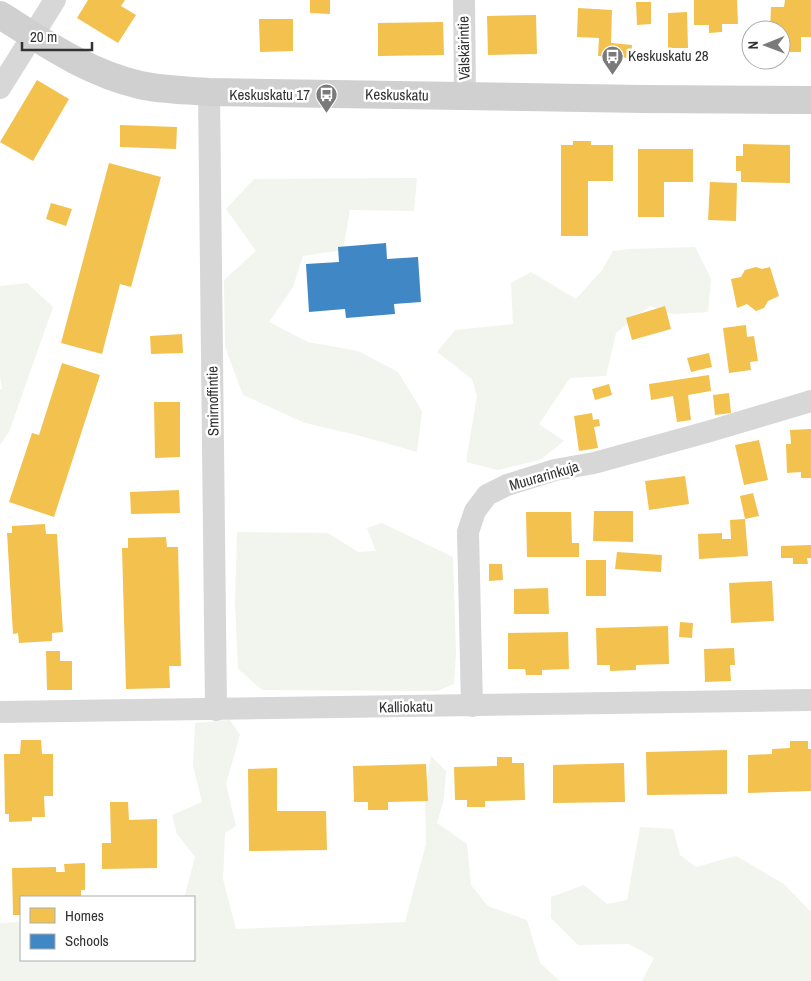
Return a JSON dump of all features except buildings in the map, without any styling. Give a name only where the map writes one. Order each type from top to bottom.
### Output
[{"type":"street","points":[[0,88],[55,0]]},
{"type":"street","name":"Välskärintie","points":[[464,0],[465,95]]},
{"type":"street","name":"Keskuskatu","points":[[0,15],[65,56],[103,74],[141,86],[209,92],[811,100]]},
{"type":"street","name":"Smirnoffintie","points":[[209,92],[216,710]]},
{"type":"street","name":"Muurarinkuja","points":[[472,706],[468,532],[475,511],[487,495],[507,485],[555,470],[594,462],[688,437],[811,401]]},
{"type":"street","name":"Kalliokatu","points":[[0,712],[811,700]]},
{"type":"shaded area","points":[[417,178],[414,211],[350,210],[343,250],[303,256],[293,287],[269,322],[308,342],[358,351],[398,372],[422,411],[417,452],[305,423],[243,395],[225,347],[224,280],[256,251],[226,209],[254,179]]},
{"type":"shaded area","points":[[695,247],[711,279],[708,312],[673,314],[650,306],[616,333],[606,376],[570,378],[539,424],[564,441],[540,460],[498,470],[466,462],[477,396],[472,379],[437,352],[455,330],[513,324],[511,283],[531,272],[576,299],[602,270],[613,251]]},
{"type":"shaded area","points":[[27,283],[53,307],[9,432],[0,445],[0,389],[2,389],[0,376],[0,286]]},
{"type":"shaded area","points":[[382,523],[453,557],[456,654],[454,684],[437,691],[262,690],[238,669],[235,604],[237,532],[328,533],[358,552],[376,551],[367,528]]},
{"type":"shaded area","points":[[230,720],[240,735],[226,784],[236,826],[225,833],[223,879],[236,929],[405,922],[426,844],[425,793],[431,756],[446,771],[444,799],[437,823],[467,844],[471,885],[488,906],[527,920],[540,963],[560,981],[0,981],[0,923],[20,922],[20,961],[195,961],[195,896],[184,896],[195,857],[177,834],[172,815],[202,802],[193,766],[195,723]]},
{"type":"shaded area","points":[[640,827],[673,829],[680,855],[696,867],[736,856],[784,884],[811,912],[811,981],[642,981],[654,958],[629,944],[578,945],[551,918],[551,897],[584,885],[607,904],[627,900]]},
{"type":"place","name":"Keskuskatu 28","points":[[612,75]]},
{"type":"place","name":"Keskuskatu 17","points":[[326,114]]}]
